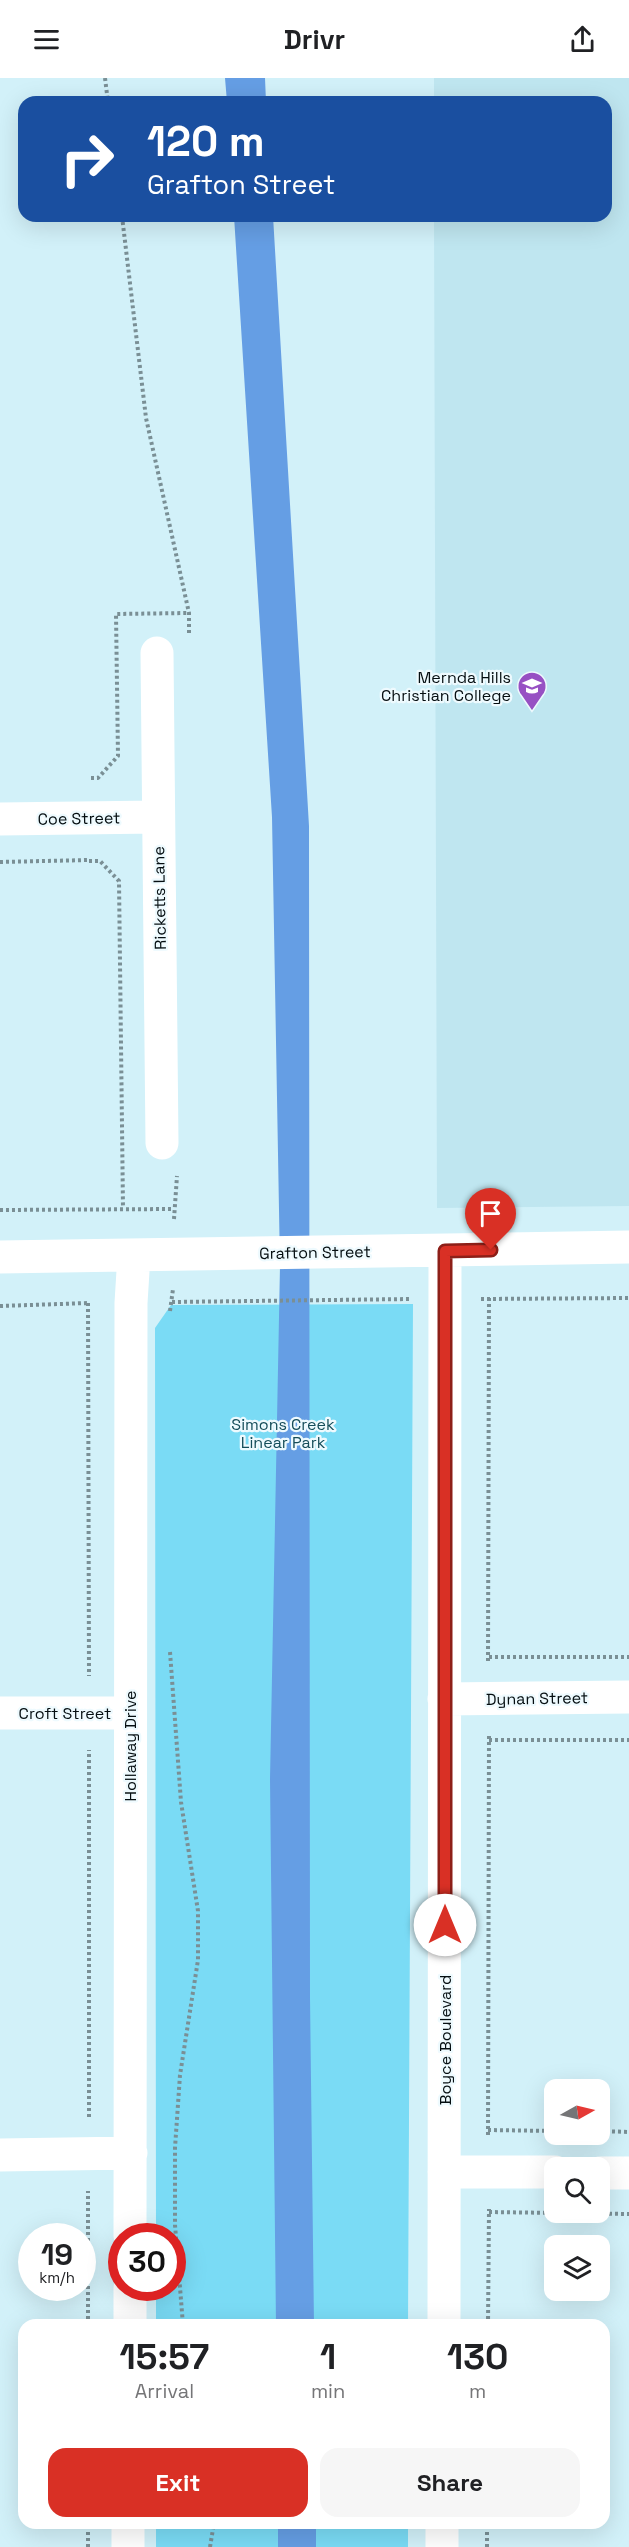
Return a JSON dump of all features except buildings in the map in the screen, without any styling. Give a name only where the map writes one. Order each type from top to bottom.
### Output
[{"type":"street","name":"Ricketts Lane","points":[[156,652],[162,1143]]},
{"type":"street","name":"Coe Street","points":[[0,819],[158,817]]},
{"type":"street","name":"Grafton Street","points":[[0,1257],[629,1247]]},
{"type":"street","name":"Boyce Boulevard","points":[[444,2319],[445,1251]]},
{"type":"street","name":"Hollaway Drive","points":[[130,2223],[130,1713],[134,1256]]},
{"type":"street","name":"Dynan Street","points":[[444,1700],[629,1697]]},
{"type":"street","name":"Croft Street","points":[[0,1713],[130,1713]]},
{"type":"street","points":[[0,2155],[131,2153]]},
{"type":"street","points":[[444,2172],[544,2172]]},
{"type":"street","points":[[610,2173],[629,2173]]},
{"type":"street","points":[[130,2301],[130,2319]]},
{"type":"street","points":[[128,2529],[128,2547]]},
{"type":"street","points":[[442,2529],[442,2547]]},
{"type":"path","points":[[105,78],[107,96]]},
{"type":"path","points":[[86,778],[99,778],[118,756],[116,614],[189,613]]},
{"type":"path","points":[[89,861],[100,861],[119,881],[123,1208]]},
{"type":"path","points":[[0,1210],[173,1209]]},
{"type":"path","points":[[488,2319],[489,1298]]},
{"type":"path","points":[[201,1301],[629,1298]]},
{"type":"path","points":[[88,1303],[88,2319]]},
{"type":"path","points":[[170,1647],[181,1802],[198,1911],[198,1960],[180,2075],[175,2148],[175,2225],[183,2319]]},
{"type":"path","points":[[489,1657],[629,1657]]},
{"type":"path","points":[[489,1740],[629,1740]]},
{"type":"path","points":[[488,2130],[544,2131]]},
{"type":"path","points":[[610,2131],[629,2132]]},
{"type":"path","points":[[489,2212],[629,2214]]},
{"type":"path","points":[[88,2529],[88,2547]]},
{"type":"path","points":[[210,2547],[213,2529]]},
{"type":"path","points":[[487,2529],[487,2547]]},
{"type":"shaded area","points":[[225,78],[265,78],[266,96],[226,96]]},
{"type":"shaded area","name":"Mernda Hills Christian College","points":[[434,78],[629,78],[629,1206],[437,1208],[434,222],[612,222],[612,96],[434,96]]},
{"type":"shaded area","points":[[234,222],[273,222],[309,826],[310,1998],[314,2319],[276,2319],[270,1779],[280,1266],[272,817]]},
{"type":"shaded area","points":[[278,2529],[316,2529],[316,2547],[278,2547]]},
{"type":"green space","name":"Simons Creek Linear Park","points":[[413,1304],[408,2319],[156,2319],[156,2301],[186,2301],[186,2223],[156,2223],[155,1328],[171,1305]]},
{"type":"green space","points":[[156,2529],[408,2529],[408,2547],[156,2547]]},
{"type":"place","name":"Mernda Hills Christian College","points":[[532,712]]},
{"type":"route","points":[[445,1925],[445,1251],[491,1250]]}]
